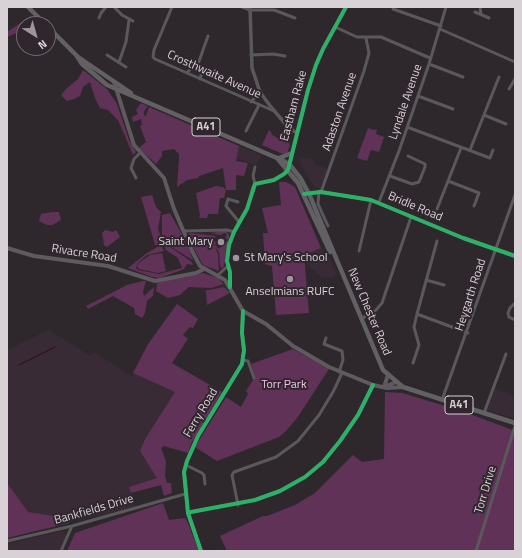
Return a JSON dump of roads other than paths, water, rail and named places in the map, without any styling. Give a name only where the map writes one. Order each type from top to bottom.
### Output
[{"type":"highway","points":[[28,7],[37,16]]},
{"type":"highway","name":"New Chester Road","points":[[56,35],[77,56],[134,96]]},
{"type":"highway","name":"New Chester Road","points":[[77,56],[82,64],[94,76],[124,93],[277,158],[289,167],[301,179],[325,243],[336,262]]},
{"type":"highway","points":[[277,158],[286,157],[292,153]]},
{"type":"highway","name":"New Chester Road","points":[[306,193],[311,199],[378,360],[388,375],[403,387],[484,413],[515,425]]},
{"type":"main road","points":[[114,82],[134,145],[164,178],[172,205],[198,262],[204,269],[225,280],[243,311],[266,324],[293,346],[341,372],[373,385],[384,387],[403,387]]},
{"type":"main road","points":[[119,101],[120,97],[124,93]]},
{"type":"main road","name":"Rivacre Road","points":[[7,248],[34,256],[108,266],[155,281],[196,273],[204,269]]},
{"type":"main road","points":[[384,387],[387,382],[388,375]]},
{"type":"main road","points":[[384,387],[396,382]]},
{"type":"street","points":[[99,18],[106,7]]},
{"type":"street","points":[[114,7],[122,15],[131,20],[126,42],[119,62]]},
{"type":"street","name":"Crosthwaite Avenue","points":[[172,7],[163,26],[153,57],[251,102],[274,110]]},
{"type":"street","points":[[242,7],[250,9],[274,10],[295,18]]},
{"type":"street","name":"Eastham Rake","points":[[289,167],[316,65],[346,7]]},
{"type":"street","name":"Lyndale Avenue","points":[[379,202],[390,176],[429,64],[446,7]]},
{"type":"street","points":[[480,7],[481,14]]},
{"type":"street","points":[[250,9],[252,68],[260,92],[289,128],[297,133]]},
{"type":"street","points":[[393,9],[440,27],[515,62]]},
{"type":"street","points":[[475,12],[489,18]]},
{"type":"street","points":[[335,27],[357,37],[381,37],[430,58]]},
{"type":"street","points":[[197,67],[208,36]]},
{"type":"street","name":"Adaston Avenue","points":[[319,192],[364,72],[369,53],[366,38]]},
{"type":"street","points":[[107,54],[126,67]]},
{"type":"street","points":[[251,55],[284,56]]},
{"type":"street","points":[[429,64],[463,77]]},
{"type":"street","points":[[187,73],[191,68],[197,67]]},
{"type":"street","points":[[197,67],[202,72],[200,79]]},
{"type":"street","points":[[470,150],[499,77]]},
{"type":"street","points":[[509,90],[515,79]]},
{"type":"street","points":[[251,102],[260,92]]},
{"type":"street","points":[[418,96],[453,109]]},
{"type":"street","points":[[246,131],[259,105]]},
{"type":"street","points":[[484,115],[506,124]]},
{"type":"street","points":[[407,127],[490,158],[493,150]]},
{"type":"street","points":[[437,209],[461,148]]},
{"type":"street","points":[[136,178],[131,168],[134,159],[140,152]]},
{"type":"street","points":[[390,176],[412,184],[419,182],[425,164],[408,156]]},
{"type":"street","points":[[230,287],[228,250],[234,232],[247,209],[255,184],[253,176],[255,166]]},
{"type":"street","points":[[255,184],[274,180],[284,174],[289,167]]},
{"type":"street","points":[[448,181],[479,193],[474,206]]},
{"type":"street","points":[[311,199],[319,192]]},
{"type":"street","points":[[319,192],[318,204],[328,226]]},
{"type":"street","name":"Bridle Road","points":[[306,193],[319,192],[379,202],[411,217],[495,250],[515,256]]},
{"type":"street","name":"Heygarth Road","points":[[442,400],[468,333],[495,250],[515,195]]},
{"type":"street","points":[[238,202],[228,199],[226,206],[239,222]]},
{"type":"street","points":[[359,251],[371,200]]},
{"type":"street","points":[[360,319],[376,310],[382,303],[411,217]]},
{"type":"street","points":[[184,231],[227,230],[234,232]]},
{"type":"street","points":[[413,363],[419,346],[414,327],[437,241]]},
{"type":"street","points":[[218,275],[228,266]]},
{"type":"street","points":[[426,280],[444,285]]},
{"type":"street","points":[[515,303],[510,308],[508,314],[509,317],[515,320]]},
{"type":"street","points":[[243,311],[243,360],[248,361],[254,378]]},
{"type":"street","points":[[417,314],[468,333]]},
{"type":"street","points":[[238,505],[232,475],[234,472],[276,457],[298,441],[319,415],[334,392],[341,372],[343,360],[342,351],[324,344],[326,338]]},
{"type":"street","points":[[484,413],[506,354]]},
{"type":"street","name":"Ferry Road","points":[[201,551],[188,513],[183,480],[186,465],[198,436],[243,360]]},
{"type":"street","points":[[191,512],[238,505],[280,491],[296,482],[317,467],[328,456],[352,424],[373,385]]},
{"type":"street","name":"Torr Drive","points":[[476,551],[515,425]]},
{"type":"street","points":[[186,465],[204,475],[206,482]]},
{"type":"street","name":"Bankfields Drive","points":[[7,541],[72,526],[185,494]]},
{"type":"street","points":[[62,551],[72,526]]},
{"type":"waterway","points":[[19,365],[55,347]]},
{"type":"place","name":"Saint Mary","points":[[221,242]]},
{"type":"place","name":"St Mary's School","points":[[236,258]]},
{"type":"place","name":"Anselmians RUFC","points":[[290,279]]},
{"type":"park label","name":"Torr Park","points":[[284,385]]}]
